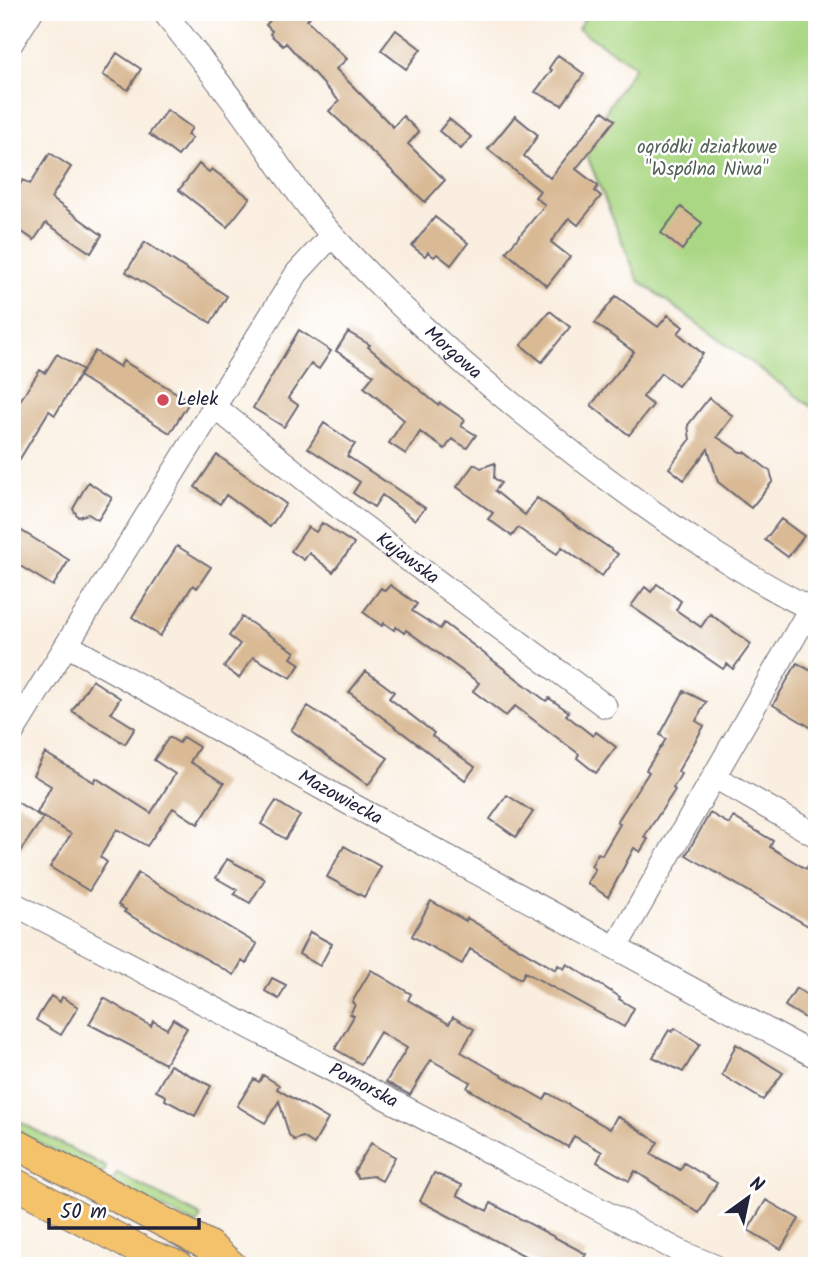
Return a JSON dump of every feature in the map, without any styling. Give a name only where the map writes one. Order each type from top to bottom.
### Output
[{"type":"main road","points":[[12,1142],[209,1246],[232,1266]]},
{"type":"main road","points":[[12,1182],[151,1260],[178,1266]]},
{"type":"street","points":[[12,42],[31,12]]},
{"type":"street","name":"Morgowa","points":[[164,12],[251,125],[293,188],[332,235],[440,342],[542,428],[691,540],[814,610]]},
{"type":"street","points":[[12,733],[304,262],[332,235]]},
{"type":"street","name":"Kujawska","points":[[215,407],[355,520],[605,706]]},
{"type":"street","points":[[615,947],[814,610]]},
{"type":"street","name":"Mazowiecka","points":[[67,645],[333,794],[817,1057]]},
{"type":"street","points":[[715,777],[817,836]]},
{"type":"street","name":"Pomorska","points":[[12,903],[673,1248],[714,1266]]},
{"type":"green space","name":"ogródki działkowe \"Wspólna Niwa\"","points":[[589,12],[817,12],[817,411],[638,280],[583,146],[635,66],[578,29]]},
{"type":"green space","points":[[12,1118],[106,1167],[103,1175],[12,1130]]},
{"type":"green space","points":[[117,1173],[201,1216],[197,1225],[111,1183]]},
{"type":"building","points":[[277,12],[314,12],[307,20],[347,59],[336,69],[393,127],[403,116],[419,132],[408,144],[445,180],[425,202],[329,111],[339,101],[286,43],[283,46],[270,34],[272,31],[266,25]]},
{"type":"building","points":[[396,30],[421,49],[406,69],[381,50]]},
{"type":"building","points":[[117,53],[141,69],[128,90],[103,75]]},
{"type":"building","points":[[558,55],[584,74],[562,105],[535,92],[552,70],[549,68]]},
{"type":"building","points":[[167,110],[192,128],[187,135],[192,138],[178,156],[149,134]]},
{"type":"building","points":[[603,111],[615,120],[576,169],[598,186],[595,191],[601,196],[578,225],[569,218],[551,242],[570,257],[547,286],[506,252],[545,205],[535,197],[540,191],[488,149],[515,116],[538,135],[524,156],[550,178]]},
{"type":"building","points":[[449,119],[471,137],[461,149],[439,131]]},
{"type":"building","points":[[50,153],[71,167],[51,198],[102,235],[91,253],[46,223],[34,240],[12,225],[12,195],[23,180],[30,184]]},
{"type":"building","points":[[199,164],[209,172],[212,169],[250,198],[227,227],[179,190]]},
{"type":"building","points":[[681,207],[702,223],[682,250],[661,233]]},
{"type":"building","points":[[435,217],[468,243],[451,265],[437,254],[434,257],[428,252],[425,256],[412,246]]},
{"type":"building","points":[[145,242],[227,296],[211,323],[126,272]]},
{"type":"building","points":[[616,296],[658,327],[668,315],[683,327],[678,333],[703,354],[678,386],[661,373],[643,397],[653,405],[629,435],[591,405],[634,352],[595,323]]},
{"type":"building","points":[[550,311],[570,327],[542,362],[521,345]]},
{"type":"building","points":[[299,330],[331,351],[319,369],[311,364],[288,398],[298,405],[284,427],[253,408]]},
{"type":"building","points":[[348,332],[370,345],[368,347],[438,405],[440,403],[465,420],[461,426],[476,435],[467,448],[452,439],[445,449],[420,432],[406,454],[389,443],[404,420],[364,387],[374,375],[336,351]]},
{"type":"building","points":[[95,351],[120,367],[123,361],[190,401],[170,433],[79,376]]},
{"type":"building","points":[[57,354],[83,370],[55,415],[49,411],[12,472],[12,413],[40,370],[45,373]]},
{"type":"building","points":[[709,398],[733,416],[717,437],[740,452],[745,452],[770,471],[773,481],[751,508],[718,482],[708,449],[684,480],[669,468],[690,440],[688,425]]},
{"type":"building","points":[[324,423],[355,444],[347,456],[425,508],[415,520],[382,495],[374,507],[353,493],[360,482],[308,448]]},
{"type":"building","points":[[217,455],[286,504],[270,527],[226,495],[220,504],[195,487]]},
{"type":"building","points":[[495,463],[494,478],[501,483],[495,491],[525,515],[537,498],[618,554],[602,576],[562,547],[557,554],[518,528],[512,536],[488,519],[493,513],[457,487],[474,464],[481,468]]},
{"type":"building","points":[[88,482],[112,498],[98,520],[88,514],[78,517],[73,509]]},
{"type":"building","points":[[781,519],[804,536],[788,557],[765,540]]},
{"type":"building","points":[[322,523],[354,544],[333,572],[309,553],[304,560],[291,551],[308,527],[316,532]]},
{"type":"building","points":[[12,525],[69,560],[53,586],[12,561]]},
{"type":"building","points":[[177,546],[211,567],[197,588],[193,585],[160,636],[132,617]]},
{"type":"building","points":[[657,584],[681,601],[676,610],[701,627],[710,614],[751,644],[733,669],[727,664],[723,669],[631,606],[645,587],[651,592]]},
{"type":"building","points":[[390,585],[417,604],[412,611],[440,629],[444,623],[546,701],[549,698],[569,712],[566,715],[593,736],[596,732],[616,747],[596,773],[577,758],[579,754],[515,706],[506,716],[473,691],[479,683],[406,630],[404,633],[396,627],[394,630],[384,623],[382,626],[363,612],[381,588],[385,591]]},
{"type":"building","points":[[242,617],[295,652],[291,658],[300,664],[291,678],[253,657],[239,678],[224,667],[240,644],[229,636]]},
{"type":"building","points":[[797,663],[817,674],[817,731],[773,705]]},
{"type":"building","points":[[366,671],[394,692],[389,698],[434,733],[432,736],[475,767],[465,780],[349,692]]},
{"type":"building","points":[[92,680],[120,698],[111,713],[135,728],[125,744],[72,711]]},
{"type":"building","points":[[684,691],[706,702],[696,721],[704,726],[678,771],[681,774],[673,788],[675,790],[644,837],[648,839],[640,852],[634,848],[608,897],[587,883],[595,869],[591,866],[598,853],[602,855],[620,824],[617,822],[649,772],[646,770],[666,739],[660,735]]},
{"type":"building","points":[[308,706],[388,758],[368,785],[291,730]]},
{"type":"building","points":[[169,737],[179,743],[183,737],[199,747],[190,762],[224,783],[198,824],[173,808],[147,846],[117,829],[100,857],[107,862],[89,891],[50,867],[71,834],[37,813],[51,786],[33,775],[45,753],[94,782],[96,778],[151,813],[175,774],[154,760]]},
{"type":"building","points":[[507,795],[533,812],[516,837],[490,819]]},
{"type":"building","points":[[12,799],[43,818],[12,863]]},
{"type":"building","points":[[276,801],[300,816],[285,839],[261,824]]},
{"type":"building","points":[[710,813],[729,824],[733,817],[773,841],[770,847],[806,869],[817,851],[817,931],[686,855]]},
{"type":"building","points":[[344,846],[381,867],[364,897],[327,877]]},
{"type":"building","points":[[227,859],[265,879],[250,903],[234,894],[237,890],[216,878]]},
{"type":"building","points":[[138,873],[257,944],[246,964],[242,961],[234,975],[124,912],[126,910],[118,905]]},
{"type":"building","points":[[431,901],[466,921],[467,918],[556,970],[558,965],[564,969],[567,964],[620,997],[619,999],[634,1008],[624,1027],[525,972],[521,979],[470,949],[462,964],[412,936]]},
{"type":"building","points":[[310,932],[332,944],[320,966],[299,954]]},
{"type":"building","points":[[371,970],[411,994],[408,1000],[449,1024],[453,1017],[474,1029],[461,1052],[544,1100],[548,1093],[610,1129],[617,1116],[658,1142],[651,1154],[680,1170],[684,1163],[717,1183],[699,1213],[635,1171],[629,1181],[597,1162],[602,1152],[574,1136],[568,1147],[467,1088],[470,1082],[431,1060],[410,1095],[386,1082],[407,1048],[380,1032],[361,1064],[335,1049],[354,1016],[350,1014],[355,1005],[352,1002]]},
{"type":"building","points":[[272,978],[286,985],[279,999],[265,991]]},
{"type":"building","points":[[796,988],[817,1001],[817,1025],[785,1006]]},
{"type":"building","points":[[51,996],[60,1002],[62,997],[78,1007],[61,1035],[36,1020]]},
{"type":"building","points":[[104,998],[151,1026],[153,1021],[167,1029],[173,1019],[187,1028],[165,1064],[89,1024]]},
{"type":"building","points":[[675,1028],[700,1044],[683,1072],[653,1057],[669,1030],[672,1032]]},
{"type":"building","points":[[736,1044],[783,1073],[763,1100],[722,1075]]},
{"type":"building","points":[[170,1065],[211,1086],[195,1116],[165,1100],[166,1096],[156,1091]]},
{"type":"building","points":[[263,1075],[279,1085],[277,1089],[328,1119],[314,1144],[303,1137],[294,1140],[289,1135],[279,1101],[265,1123],[237,1106],[254,1079],[259,1082]]},
{"type":"building","points":[[371,1143],[395,1157],[382,1181],[373,1176],[358,1178],[354,1172]]},
{"type":"building","points":[[434,1173],[462,1185],[457,1195],[487,1211],[491,1203],[586,1254],[580,1266],[544,1266],[420,1201]]},
{"type":"building","points":[[766,1200],[799,1219],[781,1249],[748,1230]]},
{"type":"place","name":"Lelek","points":[[163,400]]}]
